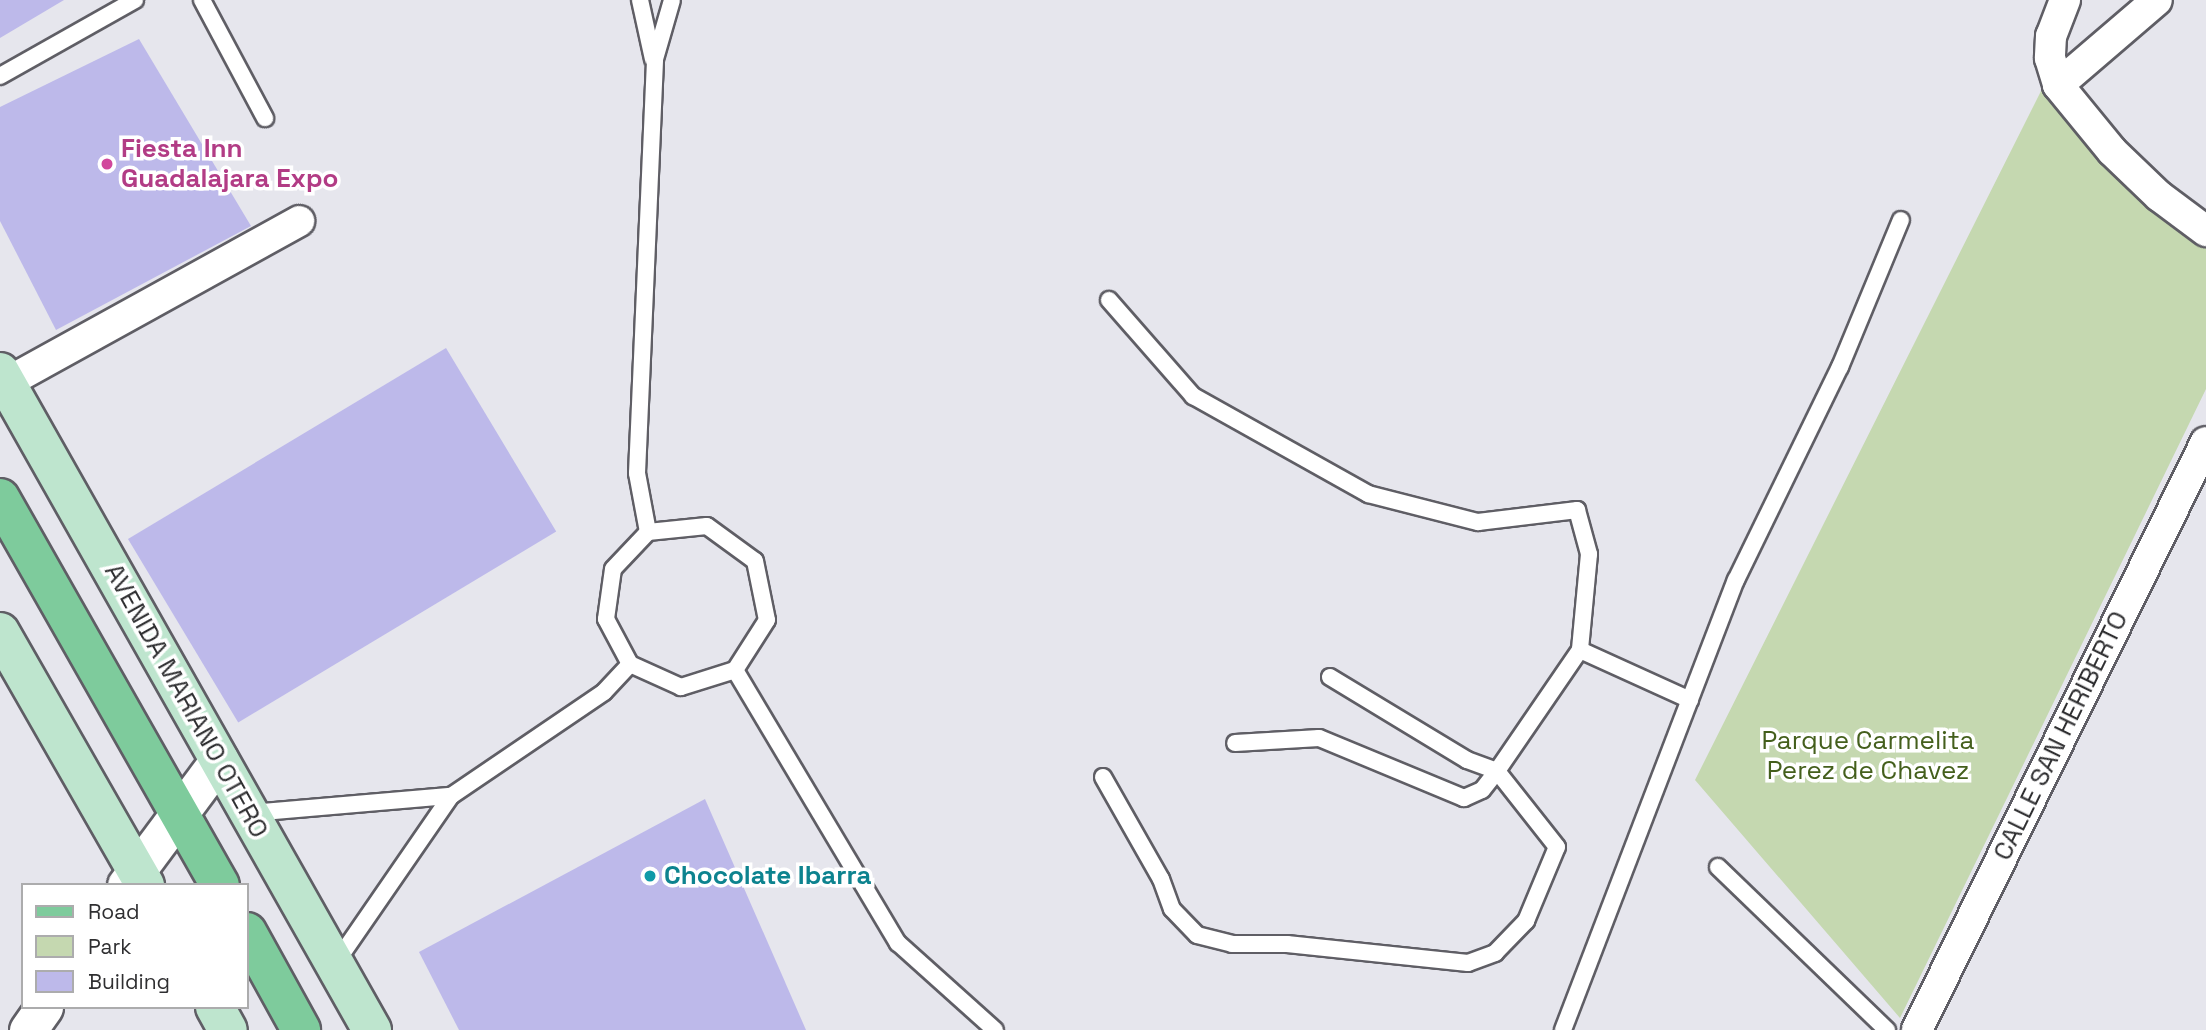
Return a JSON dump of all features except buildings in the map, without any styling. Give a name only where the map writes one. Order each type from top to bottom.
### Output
[{"type":"main road","name":"AVENIDA MARIANO OTERO","points":[[3,378],[372,1030]]},
{"type":"main road","points":[[0,498],[219,883]]},
{"type":"main road","points":[[0,632],[135,880]]},
{"type":"main road","points":[[248,934],[301,1030]]},
{"type":"main road","points":[[216,1009],[228,1030]]},
{"type":"street","points":[[2065,0],[2051,36],[2050,58],[2057,85],[2112,151],[2159,196],[2206,231]]},
{"type":"street","points":[[2057,85],[2157,0]]},
{"type":"street","points":[[3,378],[299,222]]},
{"type":"street","name":"CALLE SAN HERIBERTO","points":[[1917,1030],[2206,442]]},
{"type":"street","points":[[135,880],[179,812],[219,760]]},
{"type":"street","points":[[28,1030],[43,1009]]},
{"type":"lane","points":[[0,76],[135,0]]},
{"type":"lane","points":[[202,0],[265,118]]},
{"type":"lane","points":[[640,0],[654,66]]},
{"type":"lane","points":[[648,532],[637,472],[654,66],[672,0]]},
{"type":"lane","points":[[1563,1030],[1736,580],[1840,367],[1900,220]]},
{"type":"lane","points":[[1109,300],[1193,396],[1368,494],[1478,522],[1577,510],[1589,554],[1580,650],[1482,790],[1464,798],[1319,738],[1235,743]]},
{"type":"lane","points":[[707,526],[755,561],[767,620],[735,670],[681,687],[630,664],[606,619],[613,569],[648,532],[707,526]]},
{"type":"lane","points":[[1580,650],[1690,700]]},
{"type":"lane","points":[[335,964],[451,796],[604,692],[630,664]]},
{"type":"lane","points":[[735,670],[898,943],[995,1030]]},
{"type":"lane","points":[[1103,777],[1161,879],[1172,909],[1197,935],[1232,944],[1287,944],[1468,963],[1495,953],[1526,921],[1557,847],[1497,771],[1467,760],[1330,677]]},
{"type":"lane","points":[[249,813],[451,796]]},
{"type":"lane","points":[[1718,867],[1887,1030]]},
{"type":"green space","name":"Parque Carmelita Perez de Chavez","points":[[2042,89],[2105,161],[2152,207],[2206,249],[2206,389],[1900,1018],[1695,780]]},
{"type":"place","name":"Fiesta Inn Guadalajara Expo","points":[[107,164]]},
{"type":"place","name":"Chocolate Ibarra","points":[[650,876]]}]
